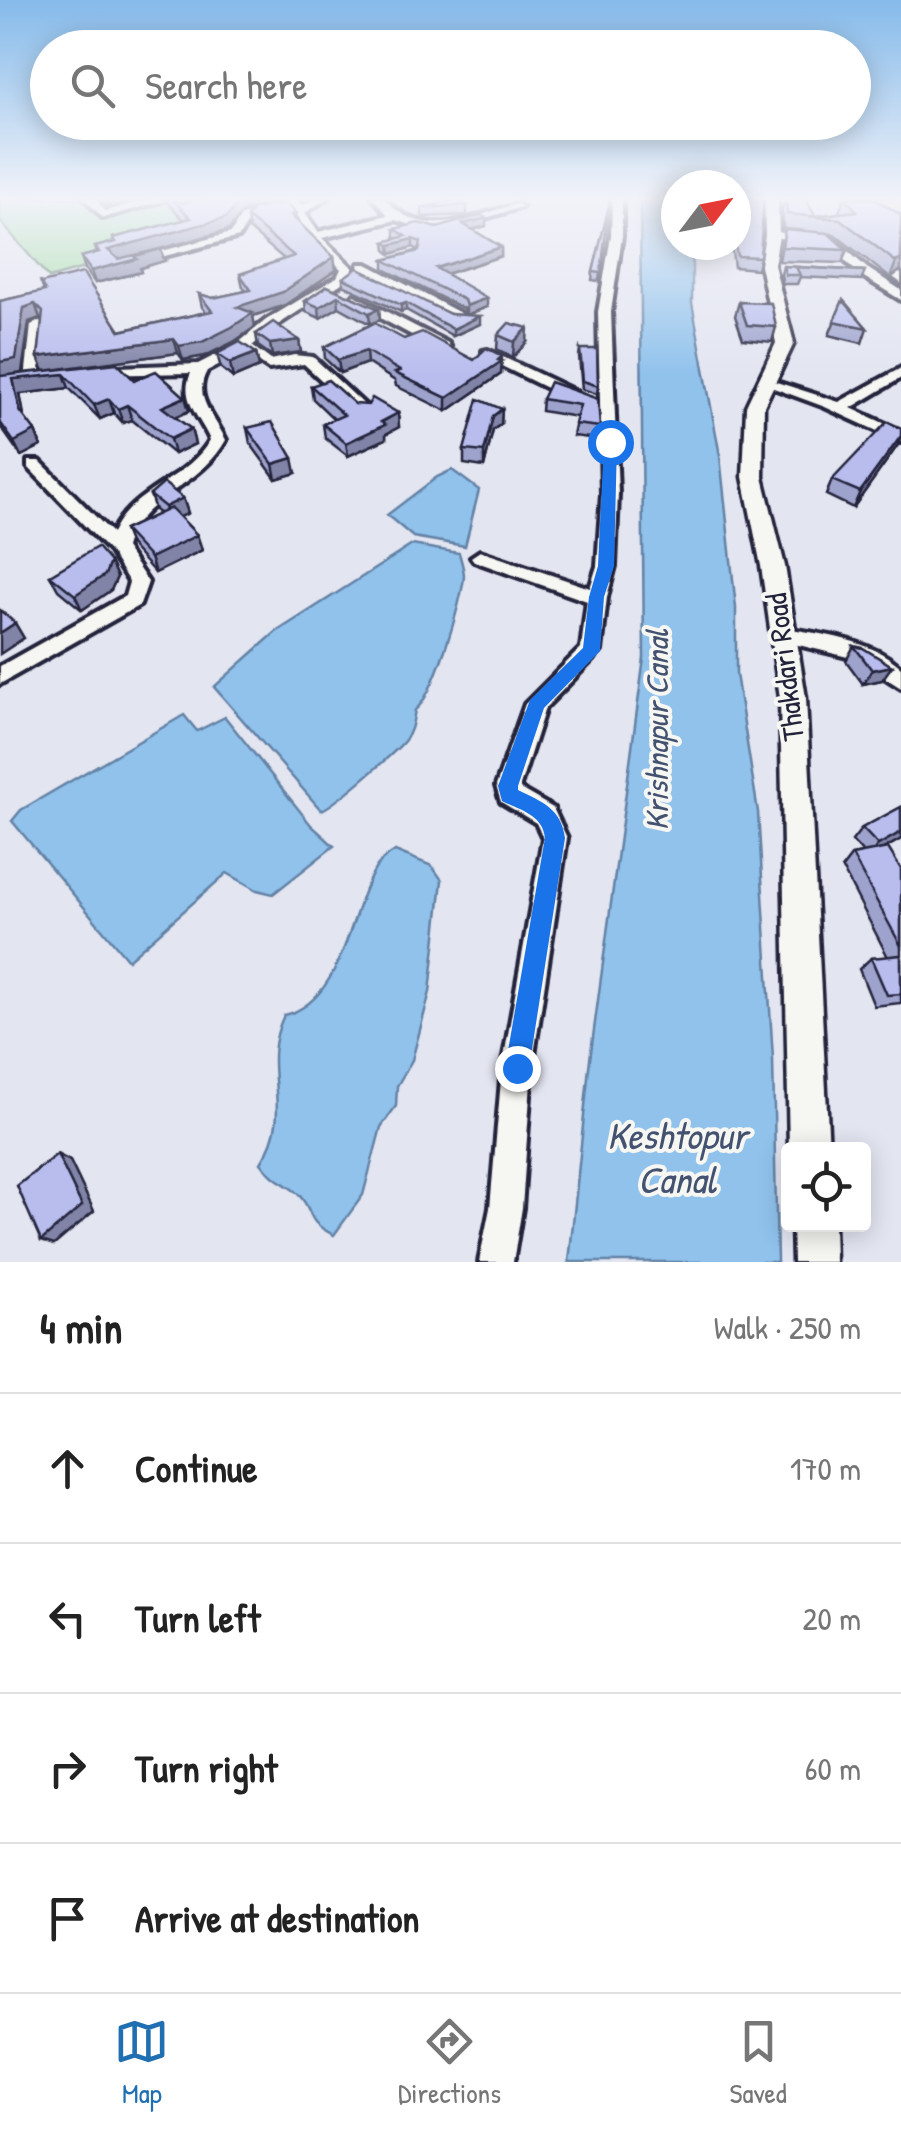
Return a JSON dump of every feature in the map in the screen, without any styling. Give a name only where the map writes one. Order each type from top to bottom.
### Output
[{"type":"street","points":[[121,264],[149,257]]},
{"type":"street","points":[[335,257],[348,271]]},
{"type":"street","points":[[496,1262],[506,1208],[517,1068],[555,838],[553,823],[542,812],[509,795],[508,786],[536,704],[591,651],[596,597],[606,566],[596,403],[607,349],[601,327],[613,257]]},
{"type":"street","name":"Thakdari Road","points":[[774,257],[785,343],[755,406],[753,477],[785,635],[793,698],[809,1142]]},
{"type":"street","points":[[849,257],[864,271]]},
{"type":"street","points":[[72,374],[201,368],[244,346],[272,322],[329,288],[348,271],[380,262]]},
{"type":"street","points":[[363,267],[456,315]]},
{"type":"street","points":[[844,272],[864,271],[897,282],[901,296]]},
{"type":"street","points":[[329,288],[393,317],[451,351]]},
{"type":"street","points":[[38,325],[24,380],[53,376]]},
{"type":"street","points":[[244,346],[269,365],[294,358],[308,360],[364,412]]},
{"type":"street","points":[[488,354],[596,403]]},
{"type":"street","points":[[116,548],[123,521],[215,448],[218,440],[214,429],[195,402],[192,390],[192,380],[201,368]]},
{"type":"street","points":[[840,408],[901,372]]},
{"type":"street","points":[[768,383],[840,408],[901,438]]},
{"type":"street","points":[[0,676],[133,600],[139,582],[116,548],[34,464]]},
{"type":"street","points":[[480,557],[596,597]]},
{"type":"street","points":[[785,635],[859,651],[879,660],[901,680]]},
{"type":"street","points":[[813,1232],[814,1262]]},
{"type":"green space","points":[[31,257],[122,257],[49,278]]},
{"type":"water","name":"Keshtopur Canal","points":[[641,257],[692,260],[692,303],[720,456],[736,608],[736,674],[758,812],[773,1059],[777,1262],[569,1262],[589,1067],[644,658]]},
{"type":"water","points":[[452,470],[479,490],[465,546],[413,537],[387,515],[437,477]]},
{"type":"water","points":[[412,545],[459,553],[464,576],[446,648],[430,688],[415,710],[405,740],[363,779],[321,810],[214,687],[276,632]]},
{"type":"water","points":[[184,715],[197,731],[225,717],[311,825],[334,846],[273,894],[257,890],[227,873],[128,960],[12,821],[21,810]]},
{"type":"water","points":[[395,851],[432,866],[442,880],[430,992],[412,1060],[397,1086],[396,1106],[381,1127],[363,1195],[334,1235],[318,1225],[298,1194],[261,1163],[276,1124],[277,1036],[284,1015],[304,1007],[333,973],[368,883],[379,864]]},
{"type":"building","points":[[81,257],[135,257],[137,259],[91,271]]},
{"type":"building","points":[[291,257],[334,257],[283,292],[237,307],[253,313],[232,327],[202,342],[179,346],[174,339],[38,357],[43,312],[35,304],[24,308],[16,359],[0,362],[0,301],[45,291],[41,283],[83,273],[120,331],[212,311],[199,294],[213,298],[251,290],[240,274]]},
{"type":"building","points":[[470,257],[436,268],[487,298],[466,306],[464,300],[384,260]]},
{"type":"building","points":[[597,257],[603,257],[601,273],[593,272]]},
{"type":"building","points":[[783,266],[865,271],[796,267],[800,275],[786,275]]},
{"type":"building","points":[[357,268],[450,314],[480,316],[453,329],[406,303],[401,305],[343,278]]},
{"type":"building","points":[[327,286],[379,309],[369,313],[338,296],[319,307],[305,301]]},
{"type":"building","points":[[843,300],[867,328],[834,321]]},
{"type":"building","points":[[739,302],[771,303],[776,327],[747,325]]},
{"type":"building","points":[[273,322],[299,340],[270,344],[256,334]]},
{"type":"building","points":[[374,323],[404,339],[422,332],[474,360],[486,348],[502,356],[498,360],[502,361],[447,398],[395,373],[400,371],[366,351],[338,360],[324,347]]},
{"type":"building","points":[[509,323],[528,328],[514,342],[498,335]]},
{"type":"building","points":[[240,342],[256,353],[230,363],[217,354]]},
{"type":"building","points":[[580,349],[597,349],[598,386],[583,381]]},
{"type":"building","points":[[117,363],[134,380],[156,371],[185,397],[162,407],[191,429],[170,439],[127,405],[118,409],[109,399],[94,405],[64,374],[13,379],[20,411],[35,431],[14,442],[0,422],[0,376]]},
{"type":"building","points":[[328,380],[355,404],[368,405],[372,398],[398,413],[381,422],[385,425],[346,443],[323,424],[344,415],[311,386]]},
{"type":"building","points":[[550,382],[598,399],[600,427],[575,424],[580,405],[542,399]]},
{"type":"building","points":[[478,399],[502,409],[493,416],[484,452],[464,450]]},
{"type":"building","points":[[272,422],[293,458],[273,464],[247,428]]},
{"type":"building","points":[[887,422],[901,428],[901,436],[860,492],[832,480]]},
{"type":"building","points":[[164,483],[183,498],[165,507],[150,495]]},
{"type":"building","points":[[171,508],[197,535],[150,558],[124,530]]},
{"type":"building","points":[[97,547],[110,562],[105,575],[75,595],[50,575]]},
{"type":"building","points":[[0,610],[15,623],[0,633]]},
{"type":"building","points":[[854,646],[863,648],[892,666],[872,670]]},
{"type":"building","points":[[901,807],[901,832],[878,845],[862,828]]},
{"type":"building","points":[[888,848],[901,869],[901,946],[852,855]]},
{"type":"building","points":[[901,955],[901,994],[887,995],[871,958]]},
{"type":"building","points":[[57,1154],[82,1206],[41,1241],[17,1186]]},
{"type":"route","points":[[517,1068],[555,838],[553,823],[542,812],[509,795],[508,786],[536,704],[591,651],[596,597],[606,566],[610,442]]},
{"type":"water label","name":"Krishnapur Canal","points":[[657,730]]}]
